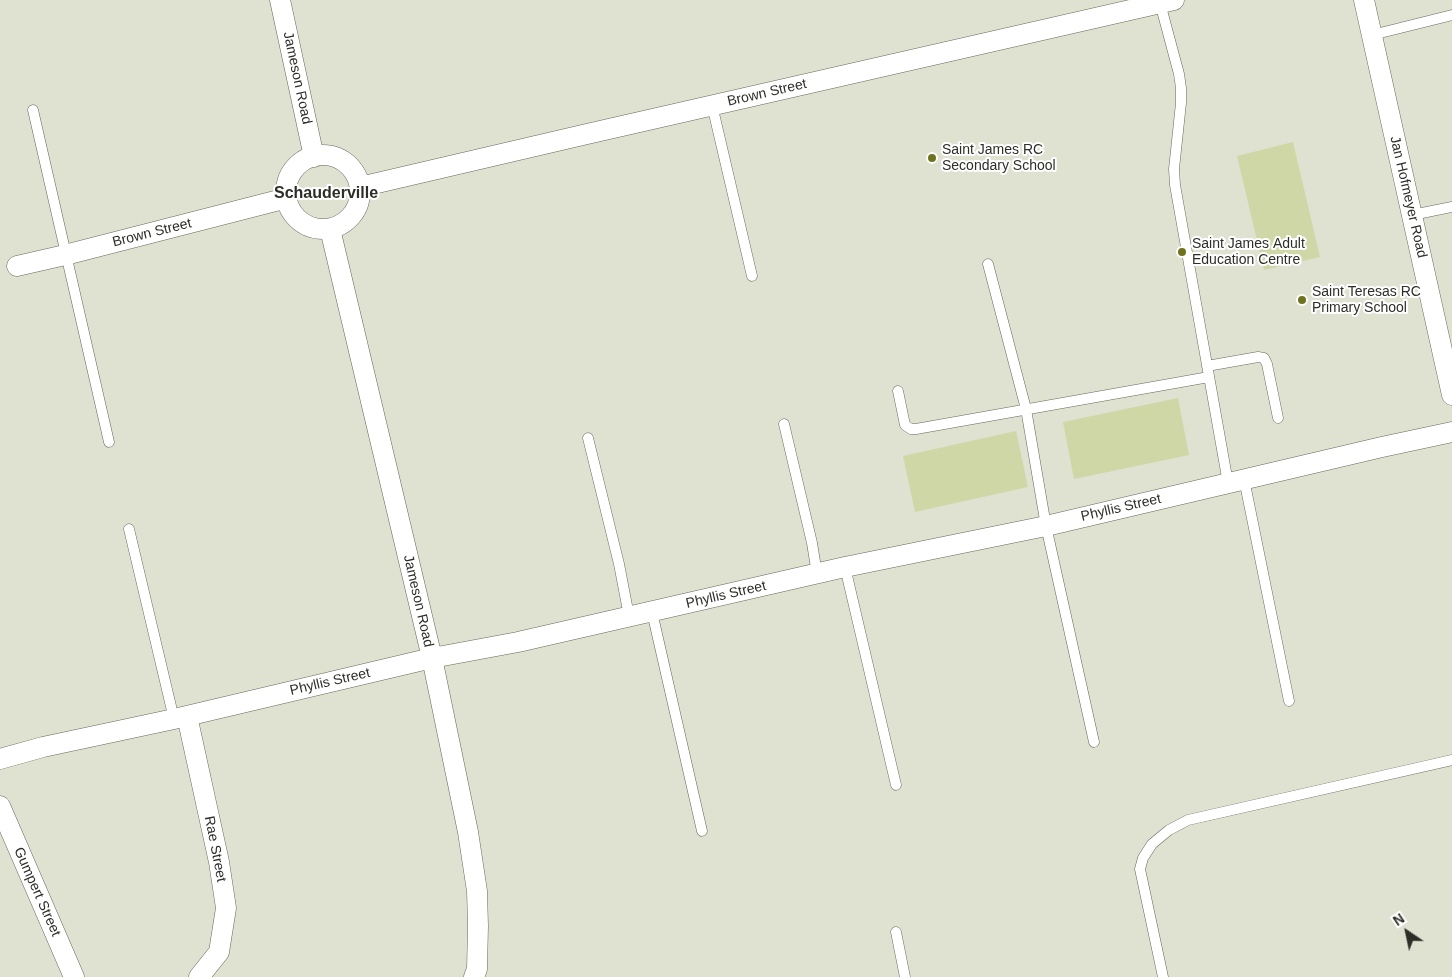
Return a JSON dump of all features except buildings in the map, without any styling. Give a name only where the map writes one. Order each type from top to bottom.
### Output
[{"type":"street","name":"Jameson Road","points":[[280,0],[314,157]]},
{"type":"street","name":"Jan Hofmeyer Road","points":[[1364,0],[1452,395]]},
{"type":"street","name":"Brown Street","points":[[360,187],[1167,2]]},
{"type":"street","points":[[314,157],[338,158],[349,166],[356,175],[360,187],[360,198],[350,218],[330,229],[318,229],[307,225],[297,218],[290,209],[287,198],[287,187],[290,177],[304,161],[314,157]]},
{"type":"street","name":"Brown Street","points":[[17,266],[287,198]]},
{"type":"street","name":"Jameson Road","points":[[330,229],[432,658],[468,832],[477,891],[477,969],[474,977]]},
{"type":"street","name":"Phyllis Street","points":[[0,759],[43,747],[432,658],[518,642],[845,567],[1046,526],[1452,432]]},
{"type":"street","name":"Rae Street","points":[[180,717],[219,862],[226,908],[219,952],[199,977]]},
{"type":"street","name":"Gumpert Street","points":[[0,806],[74,977]]},
{"type":"lane","points":[[1167,2],[1181,88],[1174,169],[1175,185],[1208,372],[1289,701]]},
{"type":"lane","points":[[1372,35],[1452,15]]},
{"type":"lane","points":[[712,105],[752,276]]},
{"type":"lane","points":[[33,110],[109,442]]},
{"type":"lane","points":[[1412,215],[1452,208]]},
{"type":"lane","points":[[988,264],[1026,409],[1046,526],[1094,742]]},
{"type":"lane","points":[[898,391],[905,425],[911,429],[1026,409],[1208,372],[1258,357],[1264,358],[1267,364],[1278,418]]},
{"type":"lane","points":[[784,424],[818,574]]},
{"type":"lane","points":[[588,438],[619,564],[629,616]]},
{"type":"lane","points":[[129,528],[180,717]]},
{"type":"lane","points":[[845,567],[896,785]]},
{"type":"lane","points":[[652,612],[702,831]]},
{"type":"lane","points":[[1164,977],[1140,868],[1143,858],[1152,844],[1169,830],[1195,818],[1452,760]]},
{"type":"lane","points":[[896,932],[905,977]]},
{"type":"green space","points":[[1293,142],[1320,257],[1264,270],[1237,156]]},
{"type":"green space","points":[[1178,398],[1189,455],[1074,479],[1063,422]]},
{"type":"green space","points":[[1016,431],[1028,487],[915,512],[903,456]]},
{"type":"place","name":"Saint James RC Secondary School","points":[[932,158]]},
{"type":"place","name":"Saint James Adult Education Centre","points":[[1182,252]]},
{"type":"place","name":"Saint Teresas RC Primary School","points":[[1302,300]]},
{"type":"district","name":"Schauderville","points":[[326,194]]}]
